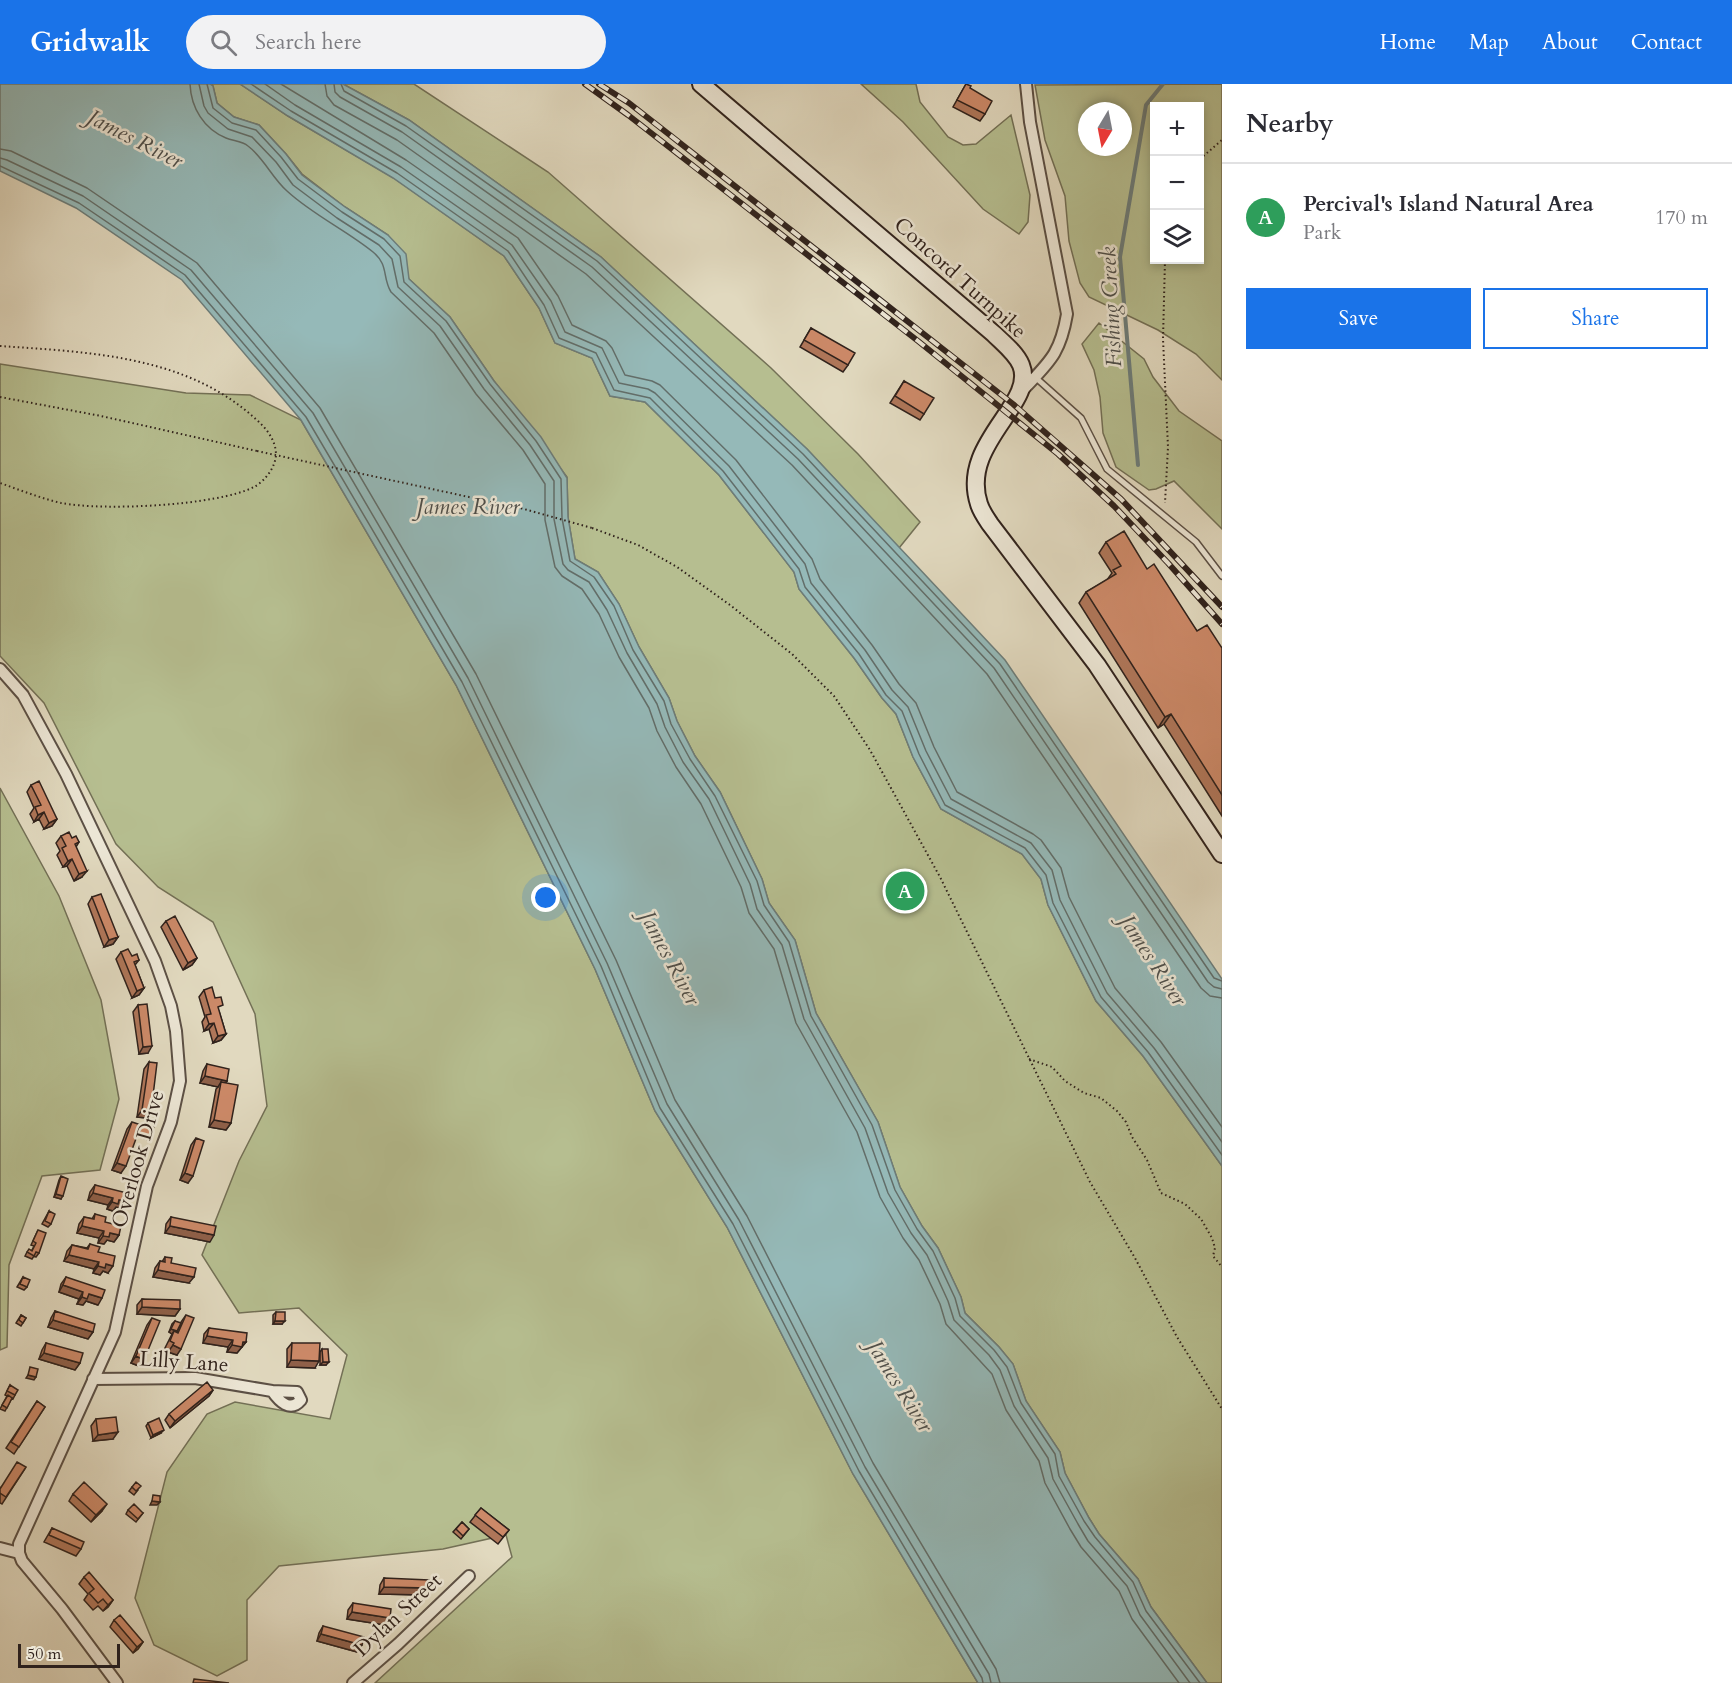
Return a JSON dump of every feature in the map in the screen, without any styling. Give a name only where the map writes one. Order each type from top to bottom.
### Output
[{"type":"street","name":"Concord Turnpike","points":[[701,84],[994,334],[1020,364],[1023,374],[1022,391]]},
{"type":"street","points":[[1026,84],[1030,122],[1067,314],[1063,337],[1053,358],[1022,391],[980,456],[976,473],[979,505],[990,524],[1097,665],[1222,854]]},
{"type":"street","name":"Overlook Drive","points":[[0,669],[23,695],[66,774],[154,961],[171,1006],[176,1031],[180,1081],[171,1122],[147,1185],[115,1332],[23,1534],[19,1544],[19,1553]]},
{"type":"street","name":"Lilly Lane","points":[[93,1379],[195,1378],[272,1391]]},
{"type":"street","points":[[0,1548],[19,1553],[22,1561],[62,1609],[117,1683]]},
{"type":"street","name":"Dylan Street","points":[[353,1683],[398,1644],[469,1576]]},
{"type":"lane","points":[[1035,377],[1081,418],[1107,469],[1196,542],[1222,576]]},
{"type":"path","points":[[1203,156],[1222,140]]},
{"type":"path","points":[[1164,264],[1163,339],[1168,447],[1164,514]]},
{"type":"path","points":[[0,346],[125,358],[189,376],[240,405],[257,420],[270,435],[275,444],[276,454],[274,463],[262,482],[222,498],[147,505],[90,506],[37,497],[0,483]]},
{"type":"path","points":[[0,397],[101,416],[524,509],[592,528],[638,545],[677,567],[792,654],[834,696],[870,750],[940,877],[1090,1182],[1135,1258],[1177,1337],[1222,1409]]},
{"type":"path","points":[[1028,1059],[1052,1067],[1065,1081],[1084,1093],[1101,1098],[1117,1111],[1126,1122],[1132,1137],[1147,1160],[1161,1193],[1185,1204],[1201,1219],[1212,1238],[1215,1248],[1213,1256],[1222,1267]]},
{"type":"green space","points":[[210,84],[240,84],[288,116],[394,178],[504,256],[539,308],[555,343],[592,358],[610,396],[645,402],[719,475],[794,572],[799,589],[896,714],[913,757],[941,809],[1022,854],[1041,879],[1048,905],[1096,1001],[1143,1056],[1222,1166],[1222,1683],[1207,1683],[1151,1607],[1138,1579],[1099,1534],[1065,1473],[1060,1452],[1026,1401],[1013,1364],[965,1313],[961,1297],[938,1248],[922,1226],[900,1187],[878,1122],[816,1013],[795,940],[769,903],[762,879],[720,792],[695,756],[677,721],[669,698],[639,647],[619,604],[598,572],[575,559],[568,517],[567,477],[494,381],[450,317],[409,279],[388,235],[345,207],[302,174],[259,125],[234,117],[217,103],[213,86]]},
{"type":"green space","points":[[343,84],[414,84],[548,172],[771,368],[858,454],[920,522],[899,548],[807,449],[601,257],[409,120]]},
{"type":"green space","points":[[861,84],[916,84],[920,102],[948,137],[963,145],[976,144],[1011,115],[1030,195],[1028,222],[1019,234],[983,209],[903,122]]},
{"type":"green space","points":[[1222,84],[1222,380],[1196,354],[1158,330],[1089,297],[1080,283],[1069,241],[1065,196],[1045,140],[1035,85]]},
{"type":"green space","points":[[1099,323],[1144,359],[1153,377],[1179,411],[1222,441],[1222,529],[1174,481],[1149,490],[1116,467],[1103,433],[1100,397],[1094,370],[1082,344]]},
{"type":"green space","points":[[0,364],[186,393],[250,395],[301,420],[456,685],[595,969],[655,1111],[727,1227],[853,1474],[978,1683],[375,1683],[512,1557],[506,1535],[443,1549],[279,1566],[247,1600],[247,1660],[217,1676],[154,1645],[135,1598],[167,1472],[207,1414],[235,1402],[330,1419],[347,1355],[299,1308],[239,1313],[202,1255],[239,1161],[267,1106],[255,1014],[213,922],[158,887],[116,844],[44,703],[0,656]]},
{"type":"green space","points":[[0,788],[59,896],[101,1000],[119,1099],[100,1170],[42,1176],[9,1265],[7,1347],[0,1350]]},
{"type":"water","name":"James River","points":[[0,84],[210,84],[213,86],[217,103],[234,117],[259,125],[302,175],[388,235],[406,254],[409,279],[450,317],[494,381],[541,437],[567,478],[568,517],[575,559],[598,572],[619,604],[639,647],[669,698],[677,721],[695,756],[720,792],[762,879],[769,903],[795,940],[816,1013],[878,1122],[900,1187],[922,1226],[938,1248],[961,1297],[965,1313],[1013,1364],[1026,1401],[1060,1452],[1065,1473],[1089,1518],[1099,1534],[1138,1579],[1151,1607],[1207,1683],[978,1683],[853,1474],[727,1227],[655,1111],[595,969],[456,685],[301,420],[182,280],[76,208],[0,171]]},
{"type":"water","name":"James River","points":[[240,84],[343,84],[409,120],[601,257],[807,449],[1005,660],[1222,979],[1222,1166],[1143,1056],[1096,1001],[1048,905],[1041,879],[1022,854],[941,809],[913,757],[896,714],[799,589],[794,572],[719,475],[645,402],[610,396],[592,358],[555,343],[539,308],[504,256],[393,178],[288,116]]},
{"type":"building","points":[[966,84],[992,101],[985,114],[957,100]]},
{"type":"building","points":[[811,328],[855,353],[848,365],[804,340]]},
{"type":"building","points":[[904,381],[934,398],[924,414],[895,396]]},
{"type":"building","points":[[1124,531],[1147,569],[1154,564],[1197,631],[1207,625],[1222,648],[1222,795],[1171,714],[1165,717],[1086,592],[1116,574],[1113,570],[1121,566],[1106,542]]},
{"type":"building","points":[[39,781],[57,819],[49,823],[44,812],[38,815],[35,807],[41,805],[31,785]]},
{"type":"building","points":[[69,832],[72,838],[76,836],[79,842],[75,844],[87,871],[79,874],[72,859],[68,861],[62,848],[66,846],[61,836]]},
{"type":"building","points":[[101,894],[118,937],[109,940],[92,897]]},
{"type":"building","points":[[175,916],[197,958],[188,963],[166,921]]},
{"type":"building","points":[[128,949],[132,956],[137,954],[139,960],[134,962],[144,988],[137,991],[121,952]]},
{"type":"building","points":[[212,987],[215,998],[221,997],[223,1005],[218,1007],[226,1034],[218,1036],[214,1023],[209,1024],[206,1015],[211,1014],[204,990]]},
{"type":"building","points":[[147,1004],[152,1046],[143,1047],[138,1005]]},
{"type":"building","points":[[149,1062],[157,1063],[151,1112],[142,1110]]},
{"type":"building","points":[[207,1064],[229,1069],[227,1081],[205,1076]]},
{"type":"building","points":[[221,1082],[238,1085],[231,1123],[214,1120]]},
{"type":"building","points":[[132,1122],[141,1125],[126,1166],[117,1163]]},
{"type":"building","points":[[143,1123],[154,1126],[151,1137],[139,1133]]},
{"type":"building","points":[[196,1138],[204,1141],[193,1176],[185,1173]]},
{"type":"building","points":[[61,1176],[68,1179],[63,1196],[56,1194]]},
{"type":"building","points":[[95,1185],[131,1194],[129,1202],[119,1200],[118,1204],[112,1202],[113,1198],[93,1193]]},
{"type":"building","points":[[49,1211],[55,1214],[51,1224],[45,1221]]},
{"type":"building","points":[[95,1214],[106,1217],[105,1222],[121,1226],[119,1235],[110,1233],[109,1237],[103,1236],[104,1231],[82,1226],[84,1217],[94,1219]]},
{"type":"building","points":[[171,1217],[216,1226],[214,1235],[170,1226]]},
{"type":"building","points":[[38,1230],[46,1233],[39,1253],[36,1252],[34,1256],[27,1252],[29,1249],[32,1251],[36,1243],[33,1241]]},
{"type":"building","points":[[90,1244],[100,1247],[98,1252],[115,1256],[113,1266],[106,1264],[105,1268],[98,1266],[99,1262],[69,1255],[72,1245],[88,1249]]},
{"type":"building","points":[[165,1257],[172,1258],[171,1263],[196,1268],[194,1277],[158,1270],[160,1261],[165,1262]]},
{"type":"building","points":[[23,1277],[30,1280],[27,1287],[20,1284]]},
{"type":"building","points":[[66,1277],[105,1290],[102,1298],[89,1294],[87,1299],[82,1297],[83,1292],[63,1285]]},
{"type":"building","points":[[142,1299],[180,1300],[180,1309],[142,1307]]},
{"type":"building","points":[[55,1311],[95,1324],[93,1332],[53,1320]]},
{"type":"building","points":[[276,1312],[285,1312],[285,1321],[275,1321]]},
{"type":"building","points":[[21,1315],[26,1318],[23,1323],[19,1320]]},
{"type":"building","points":[[186,1315],[194,1318],[181,1349],[170,1341],[174,1331],[178,1333]]},
{"type":"building","points":[[152,1318],[160,1321],[144,1360],[136,1356]]},
{"type":"building","points":[[175,1321],[181,1323],[177,1331],[171,1329]]},
{"type":"building","points":[[209,1328],[247,1333],[246,1342],[243,1342],[242,1347],[232,1345],[233,1340],[207,1336]]},
{"type":"building","points":[[46,1343],[83,1353],[80,1363],[44,1353]]},
{"type":"building","points":[[292,1343],[320,1343],[319,1361],[291,1360]]},
{"type":"building","points":[[322,1349],[328,1349],[329,1362],[323,1362]]},
{"type":"building","points":[[30,1367],[38,1369],[36,1377],[28,1375]]},
{"type":"building","points":[[207,1382],[213,1390],[175,1421],[169,1414]]},
{"type":"building","points":[[10,1385],[18,1390],[15,1395],[7,1391]]},
{"type":"building","points":[[8,1395],[12,1398],[7,1408],[2,1405]]},
{"type":"building","points":[[37,1401],[45,1407],[19,1447],[11,1442]]},
{"type":"building","points":[[116,1417],[118,1432],[98,1435],[96,1419]]},
{"type":"building","points":[[159,1418],[164,1430],[153,1435],[148,1423]]},
{"type":"building","points":[[17,1462],[26,1467],[6,1497],[0,1493],[0,1489]]},
{"type":"building","points":[[84,1482],[107,1504],[96,1515],[73,1494]]},
{"type":"building","points":[[136,1482],[141,1486],[136,1491],[132,1487]]},
{"type":"building","points":[[153,1495],[160,1496],[160,1502],[152,1501]]},
{"type":"building","points":[[134,1504],[143,1513],[138,1519],[128,1510]]},
{"type":"building","points":[[481,1508],[509,1530],[503,1537],[475,1515]]},
{"type":"building","points":[[462,1522],[469,1529],[463,1536],[456,1529]]},
{"type":"building","points":[[52,1528],[84,1542],[81,1549],[49,1535]]},
{"type":"building","points":[[89,1572],[113,1600],[108,1605],[103,1599],[98,1603],[89,1593],[94,1589],[84,1577]]},
{"type":"building","points":[[384,1578],[429,1580],[429,1588],[384,1587]]},
{"type":"building","points":[[353,1603],[391,1609],[390,1618],[352,1612]]},
{"type":"building","points":[[120,1615],[143,1642],[137,1647],[114,1620]]},
{"type":"building","points":[[323,1626],[364,1637],[362,1645],[321,1634]]},
{"type":"building","points":[[194,1679],[229,1683],[193,1683]]},
{"type":"waterway","name":"Fishing Creek","points":[[1138,465],[1120,257],[1146,105],[1163,84]]},
{"type":"railway","points":[[585,84],[918,341],[1058,454],[1114,506],[1222,624]]},
{"type":"railway","points":[[599,84],[629,103],[1013,404],[1121,499],[1222,607]]},
{"type":"place","name":"Percival's Island Natural Area","points":[[905,891]]}]
